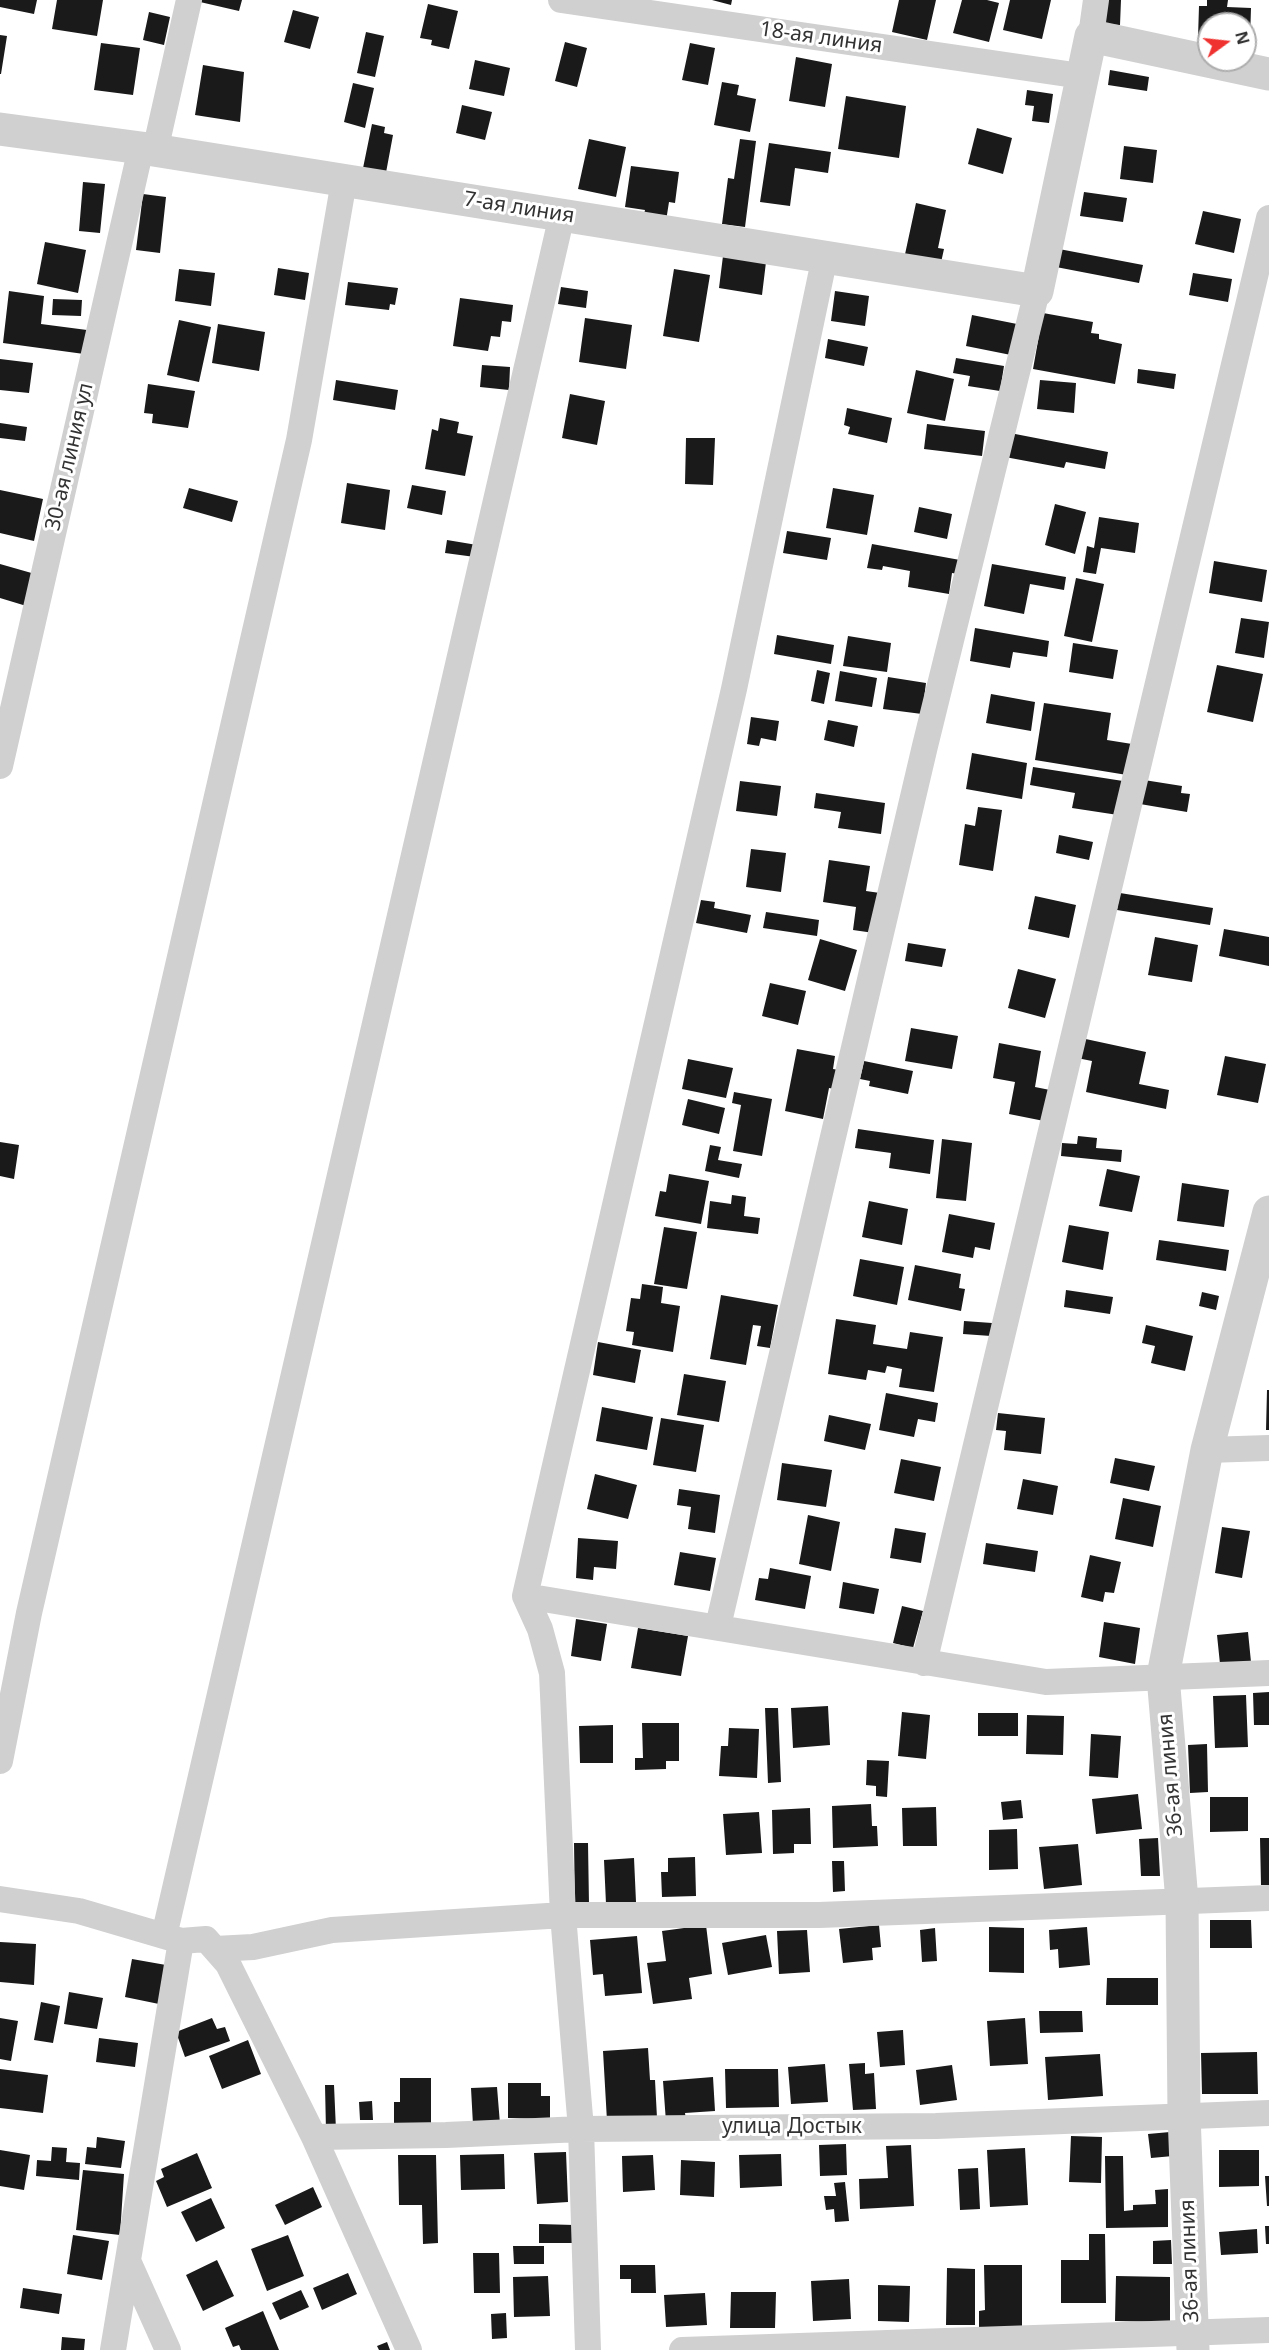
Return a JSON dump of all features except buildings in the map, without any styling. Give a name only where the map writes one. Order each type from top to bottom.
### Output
[{"type":"street","name":"30-ая линия ул","points":[[0,766],[148,149],[189,0]]},
{"type":"street","name":"18-ая линия","points":[[561,0],[1081,76]]},
{"type":"street","points":[[718,1626],[923,757],[1037,291],[1091,36],[1096,0]]},
{"type":"street","points":[[1091,36],[1269,74]]},
{"type":"street","name":"7-ая линия","points":[[0,129],[148,149],[1037,291]]},
{"type":"street","points":[[0,1761],[29,1613],[299,440],[344,181]]},
{"type":"street","points":[[113,2350],[129,2263],[173,1938],[562,215]]},
{"type":"street","points":[[924,1663],[1269,218]]},
{"type":"street","points":[[588,2350],[581,2129],[563,1915],[552,1673],[540,1629],[525,1596],[734,689],[825,256]]},
{"type":"street","name":"36-ая линия","points":[[1193,2341],[1184,2114],[1182,1901],[1163,1676],[1207,1450],[1268,1219]]},
{"type":"street","points":[[1207,1450],[1269,1448]]},
{"type":"street","points":[[525,1596],[718,1626],[924,1663],[1046,1682],[1269,1673]]},
{"type":"street","points":[[215,1949],[253,1947],[332,1930],[563,1915],[819,1915],[1269,1898]]},
{"type":"street","points":[[0,1899],[79,1911],[173,1938],[206,1939],[228,1964],[314,2137],[409,2350]]},
{"type":"street","name":"улица Достык","points":[[314,2137],[446,2135],[581,2129],[936,2126],[1184,2114],[1269,2113]]},
{"type":"street","points":[[129,2263],[168,2350]]},
{"type":"street","points":[[682,2350],[1193,2341],[1269,2330]]}]
